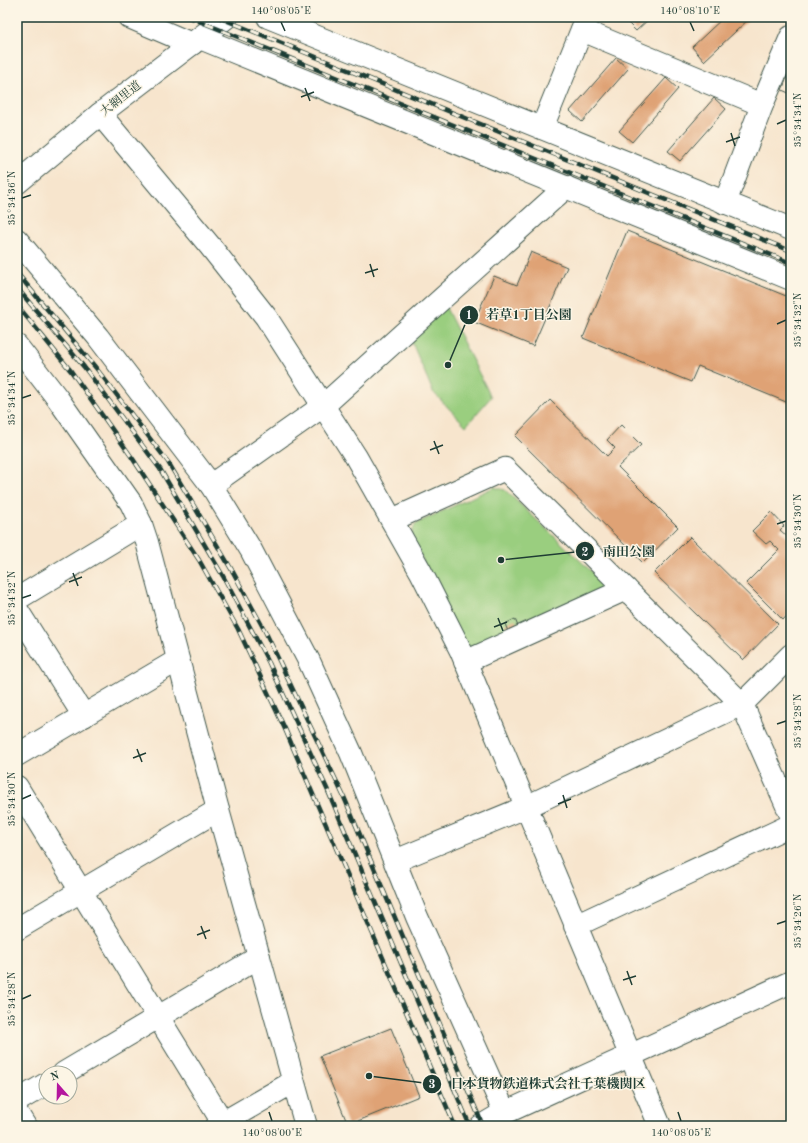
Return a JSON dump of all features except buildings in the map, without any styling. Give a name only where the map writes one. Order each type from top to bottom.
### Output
[{"type":"street","points":[[129,17],[196,41],[566,187],[791,279]]},
{"type":"street","name":"大網里道","points":[[17,182],[100,114],[227,17]]},
{"type":"street","points":[[268,17],[791,229]]},
{"type":"street","points":[[542,128],[584,23],[762,105]]},
{"type":"street","points":[[725,202],[762,105],[791,37]]},
{"type":"street","points":[[100,114],[210,246],[266,317],[356,457],[421,572],[465,662],[660,1126]]},
{"type":"street","points":[[211,485],[323,406],[566,187]]},
{"type":"street","points":[[17,240],[98,338],[211,485],[251,550],[309,661],[351,753],[497,1120],[630,1056],[791,982]]},
{"type":"street","points":[[17,346],[58,399],[131,503],[141,524],[218,810],[306,1126]]},
{"type":"street","points":[[392,520],[505,469],[742,704],[791,815]]},
{"type":"street","points":[[17,598],[141,524]]},
{"type":"street","points":[[465,662],[626,589]]},
{"type":"street","points":[[17,610],[84,716]]},
{"type":"street","points":[[395,861],[526,807],[742,704],[791,655]]},
{"type":"street","points":[[17,755],[178,660]]},
{"type":"street","points":[[17,787],[158,1017],[221,1125],[293,1082]]},
{"type":"street","points":[[17,929],[218,810]]},
{"type":"street","points":[[575,926],[791,825]]},
{"type":"street","points":[[77,1065],[259,957]]},
{"type":"street","points":[[17,1101],[38,1089]]},
{"type":"street","points":[[17,1113],[25,1126]]},
{"type":"green space","points":[[445,306],[491,397],[466,426],[433,392],[410,338]]},
{"type":"green space","points":[[494,487],[505,490],[605,584],[602,597],[481,650],[466,649],[411,536],[415,524]]},
{"type":"railway","points":[[189,17],[791,263]]},
{"type":"railway","points":[[218,17],[791,251]]},
{"type":"railway","points":[[17,273],[96,368],[168,462],[233,572],[265,631],[344,797],[483,1126]]},
{"type":"railway","points":[[17,288],[84,367],[160,469],[223,576],[269,663],[328,791],[470,1126]]},
{"type":"railway","points":[[17,305],[71,371],[133,459],[199,560],[238,629],[285,729],[455,1126]]},
{"type":"place","name":"若草1丁目公園","points":[[448,365]]},
{"type":"place","name":"南田公園","points":[[501,560]]},
{"type":"place","name":"日本貨物鉄道株式会社千葉機関区","points":[[369,1076]]}]
